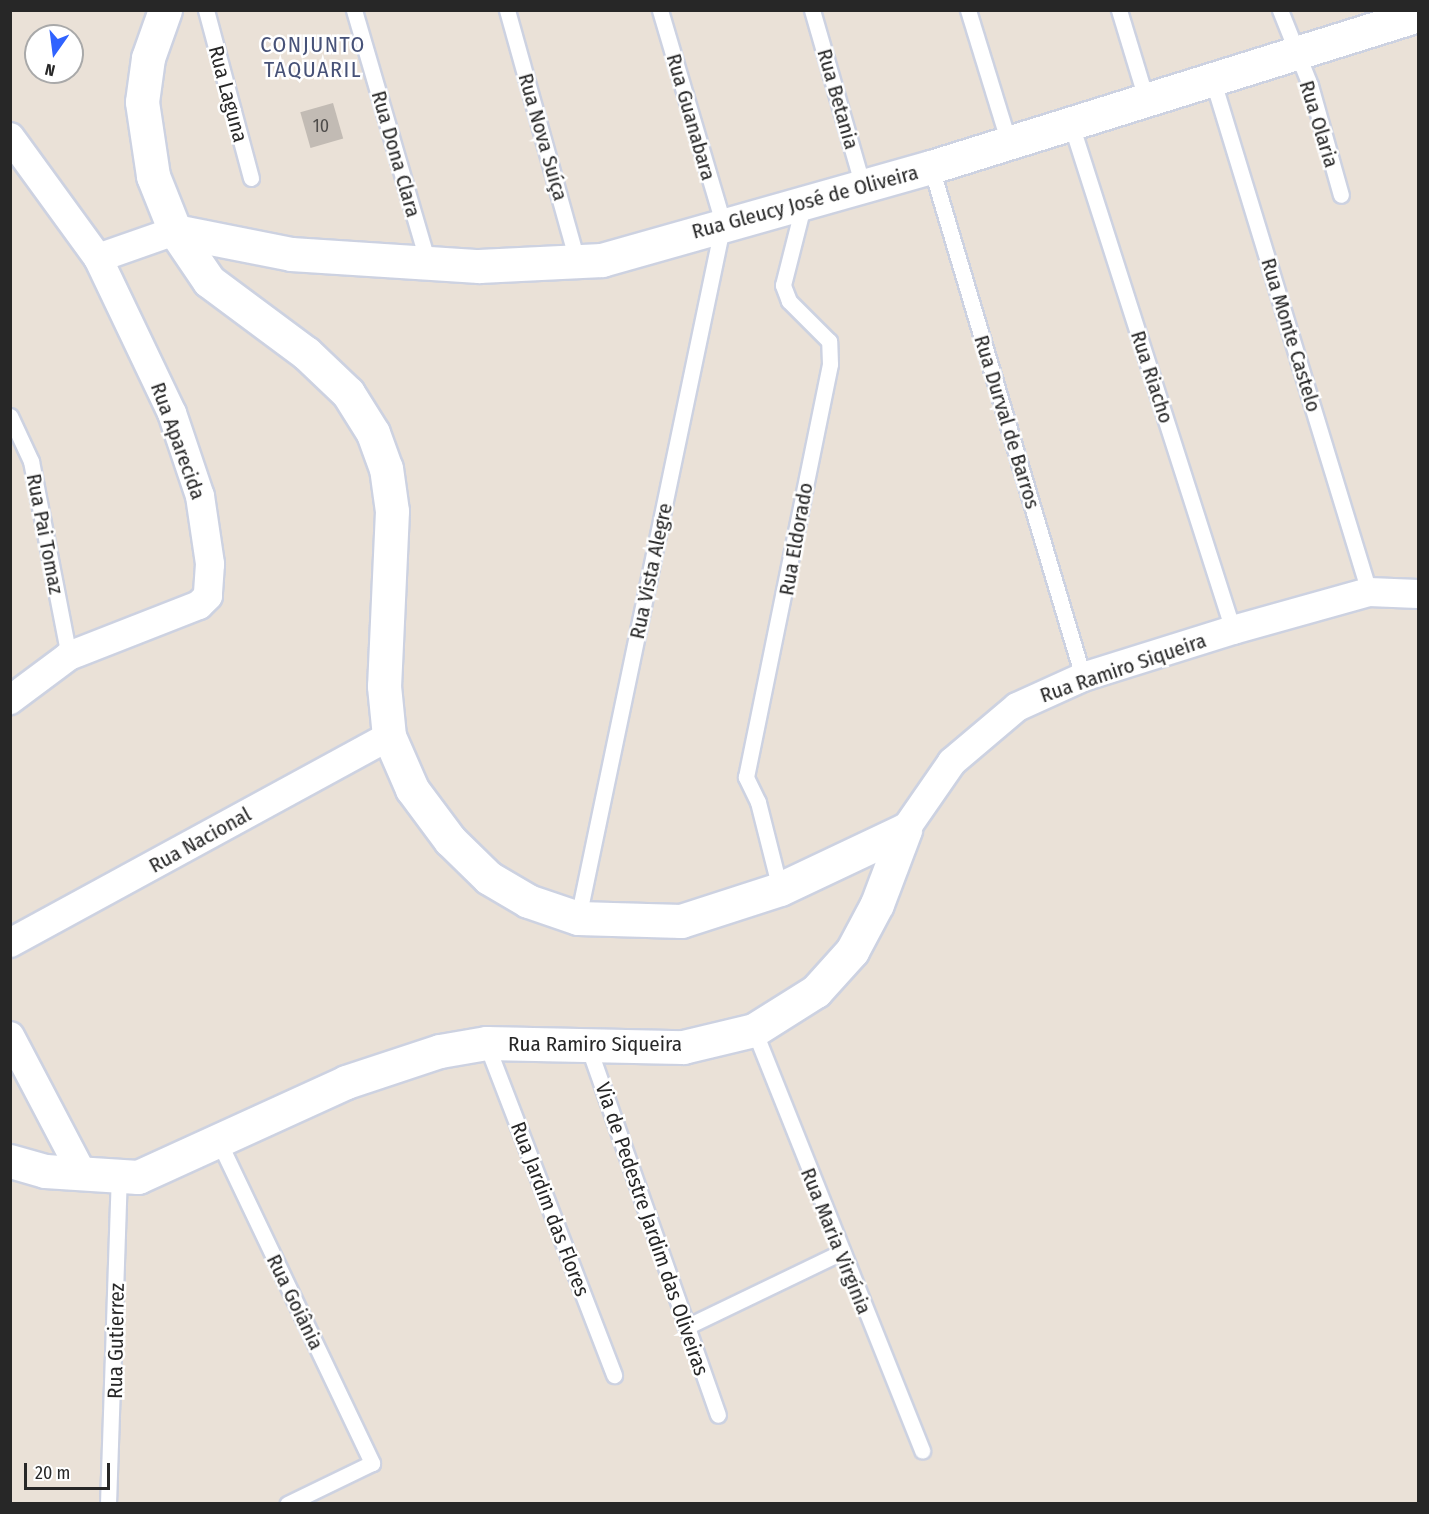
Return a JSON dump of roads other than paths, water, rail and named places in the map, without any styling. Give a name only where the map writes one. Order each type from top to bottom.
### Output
[{"type":"street","points":[[165,10],[148,58],[142,102],[153,176],[175,231],[209,281],[306,353],[348,393],[373,433],[386,468],[392,511],[384,686],[389,736],[412,789],[450,840],[489,878],[528,901],[579,918],[681,921],[780,889],[904,830]]},
{"type":"street","name":"Rua Gleucy José de Oliveira","points":[[175,231],[291,254],[428,263],[578,264],[931,167],[1418,15]]},
{"type":"street","name":"Rua Aparecida","points":[[10,137],[98,258],[176,423],[200,496],[210,586],[200,605],[184,615],[69,656],[10,700]]},
{"type":"street","points":[[98,258],[175,231]]},
{"type":"street","name":"Rua Ramiro Siqueira","points":[[10,1161],[83,1175],[119,1178],[158,1171],[395,1062],[486,1044],[587,1043],[683,1047],[754,1029],[816,991],[852,951],[877,904],[904,830],[951,762],[980,733],[1017,707],[1083,677],[1233,630],[1369,592],[1419,594]]},
{"type":"street","name":"Rua Nacional","points":[[10,943],[389,736]]},
{"type":"street","points":[[10,1036],[83,1175]]},
{"type":"lane","name":"Rua Laguna","points":[[206,10],[251,178]]},
{"type":"lane","name":"Rua Dona Clara","points":[[354,10],[428,263]]},
{"type":"lane","name":"Rua Nova Suíça","points":[[507,10],[578,264]]},
{"type":"lane","name":"Rua Guanabara","points":[[660,10],[723,223]]},
{"type":"lane","name":"Rua Betania","points":[[812,10],[863,187]]},
{"type":"lane","points":[[968,10],[1009,143]]},
{"type":"lane","points":[[1119,10],[1146,99]]},
{"type":"lane","name":"Rua Olaria","points":[[1280,10],[1294,54],[1310,85],[1341,195]]},
{"type":"lane","points":[[1417,10],[1418,15]]},
{"type":"lane","name":"Rua Monte Castelo","points":[[1212,78],[1369,592]]},
{"type":"lane","name":"Rua Riacho","points":[[1071,124],[1233,630]]},
{"type":"lane","name":"Rua Durval de Barros","points":[[931,167],[1083,677]]},
{"type":"lane","name":"Rua Eldorado","points":[[780,889],[758,802],[746,777],[830,364],[829,341],[789,301],[783,285],[804,202]]},
{"type":"lane","name":"Rua Vista Alegre","points":[[579,918],[723,223]]},
{"type":"lane","name":"Rua Pai Tomaz","points":[[10,416],[31,461],[69,656]]},
{"type":"lane","name":"Rua Maria Virgínia","points":[[754,1029],[840,1253],[922,1451]]},
{"type":"lane","name":"Via de Pedestre Jardim das Oliveiras","points":[[587,1043],[718,1416]]},
{"type":"lane","name":"Rua Jardim das Flores","points":[[486,1044],[614,1375]]},
{"type":"lane","name":"Rua Goiânia","points":[[219,1142],[372,1463],[287,1503]]},
{"type":"lane","name":"Rua Gutierrez","points":[[108,1503],[119,1178]]},
{"type":"lane","points":[[686,1327],[840,1253]]},
{"type":"district","name":"CONJUNTO TAQUARIL","points":[[313,56]]}]
